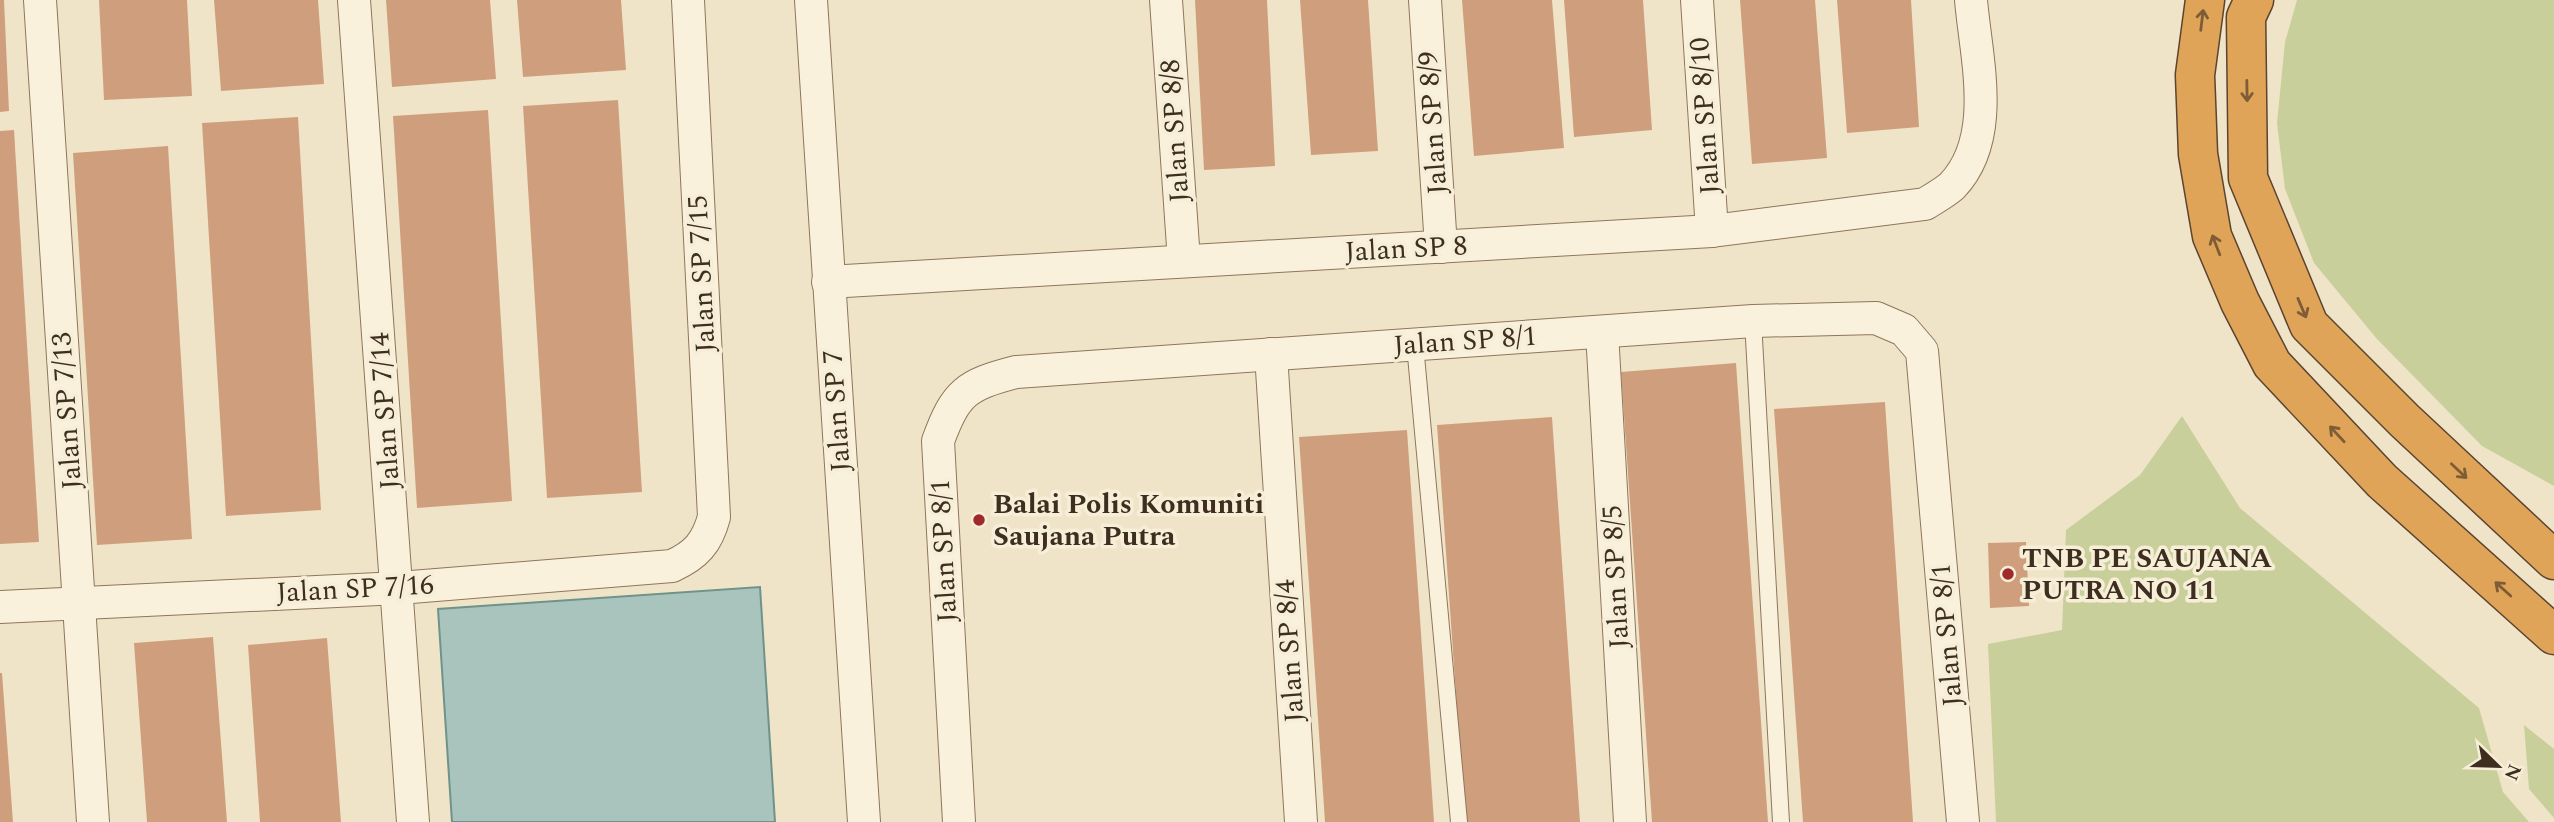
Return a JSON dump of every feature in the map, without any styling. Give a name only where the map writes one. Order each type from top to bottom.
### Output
[{"type":"highway","points":[[2205,0],[2195,75],[2198,153],[2212,236],[2239,302],[2272,364],[2382,481],[2554,635]]},
{"type":"highway","points":[[2254,0],[2246,18],[2248,178],[2309,325],[2405,421],[2554,560]]},
{"type":"street","name":"Jalan SP 7/13","points":[[40,0],[93,822]]},
{"type":"street","name":"Jalan SP 7/14","points":[[354,0],[399,587],[413,822]]},
{"type":"street","name":"Jalan SP 7/15","points":[[688,0],[713,517],[703,545]]},
{"type":"street","name":"Jalan SP 7","points":[[811,0],[864,822]]},
{"type":"street","name":"Jalan SP 8/8","points":[[1166,0],[1184,261]]},
{"type":"street","name":"Jalan SP 8/9","points":[[1425,0],[1441,247]]},
{"type":"street","name":"Jalan SP 8/10","points":[[1697,0],[1712,231]]},
{"type":"street","name":"Jalan SP 8","points":[[828,282],[1712,231],[1925,204],[1951,187],[1966,167],[1981,118],[1971,0]]},
{"type":"street","name":"Jalan SP 8/1","points":[[959,822],[939,441],[949,412],[964,392],[991,379],[1016,372],[1753,321],[1876,318],[1904,330],[1922,351],[1963,822]]},
{"type":"street","name":"Jalan SP 8/5","points":[[1602,332],[1630,822]]},
{"type":"street","name":"Jalan SP 8/4","points":[[1271,354],[1300,822]]},
{"type":"street","name":"Jalan SP 7/16","points":[[0,607],[399,587],[672,566],[692,557],[703,545]]},
{"type":"lane","points":[[1753,321],[1781,822]]},
{"type":"lane","points":[[1415,345],[1460,822]]},
{"type":"green space","points":[[2297,0],[2554,0],[2554,486],[2482,446],[2377,339],[2314,263],[2285,189],[2277,123],[2285,42]]},
{"type":"green space","points":[[2182,416],[2240,508],[2479,708],[2503,792],[2529,822],[1996,822],[1988,644],[2062,630],[2066,530],[2140,475]]},
{"type":"green space","points":[[2524,725],[2554,749],[2554,818],[2529,789]]},
{"type":"water","points":[[760,587],[775,822],[452,822],[438,609]]},
{"type":"building","points":[[0,0],[4,0],[9,111],[0,112]]},
{"type":"building","points":[[99,0],[187,0],[192,96],[104,100]]},
{"type":"building","points":[[214,0],[318,0],[324,84],[221,91]]},
{"type":"building","points":[[386,0],[490,0],[496,79],[392,87]]},
{"type":"building","points":[[517,0],[621,0],[626,70],[523,77]]},
{"type":"building","points":[[1195,0],[1267,0],[1275,166],[1204,170]]},
{"type":"building","points":[[1300,0],[1368,0],[1378,151],[1311,155]]},
{"type":"building","points":[[1462,0],[1552,0],[1564,148],[1474,156]]},
{"type":"building","points":[[1564,0],[1643,0],[1652,130],[1574,137]]},
{"type":"building","points":[[1740,0],[1815,0],[1827,158],[1752,164]]},
{"type":"building","points":[[1837,0],[1911,0],[1919,127],[1847,133]]},
{"type":"building","points":[[618,100],[642,492],[547,498],[523,106]]},
{"type":"building","points":[[488,110],[512,501],[417,508],[393,116]]},
{"type":"building","points":[[298,117],[321,510],[226,516],[202,123]]},
{"type":"building","points":[[14,130],[39,542],[0,544],[0,131]]},
{"type":"building","points":[[168,146],[192,539],[97,545],[73,153]]},
{"type":"building","points":[[1736,363],[1768,822],[1652,822],[1621,372]]},
{"type":"building","points":[[1885,402],[1913,822],[1803,822],[1774,409]]},
{"type":"building","points":[[1552,417],[1580,822],[1465,822],[1437,425]]},
{"type":"building","points":[[1407,430],[1434,822],[1325,822],[1299,437]]},
{"type":"building","name":"TNB PE SAUJANA PUTRA NO 11","points":[[2026,542],[2029,606],[1990,608],[1988,543]]},
{"type":"building","points":[[213,637],[227,822],[147,822],[134,643]]},
{"type":"building","points":[[327,638],[341,822],[260,822],[248,645]]},
{"type":"building","points":[[2,673],[13,822],[0,822]]},
{"type":"place","name":"Balai Polis Komuniti Saujana Putra","points":[[979,520]]},
{"type":"place","name":"TNB PE SAUJANA PUTRA NO 11","points":[[2008,574]]}]
